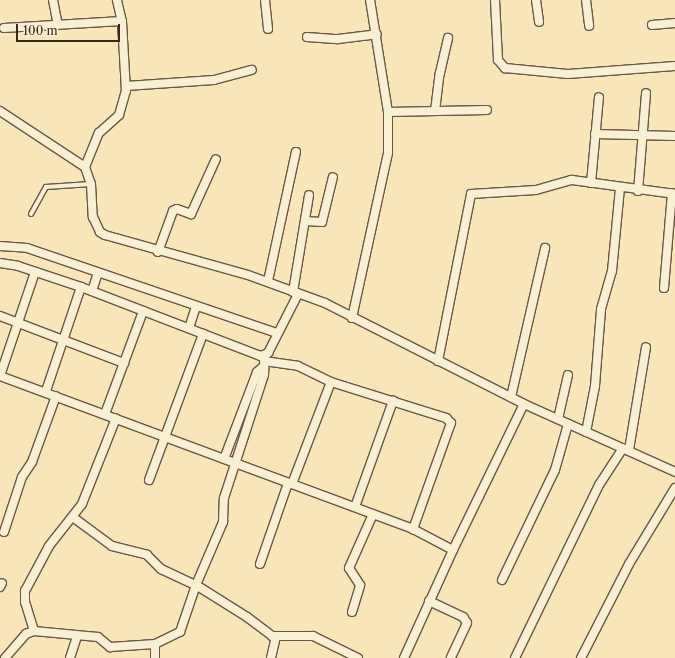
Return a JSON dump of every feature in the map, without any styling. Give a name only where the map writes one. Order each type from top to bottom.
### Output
[{"type":"street","points":[[53,0],[58,24]]},
{"type":"street","points":[[85,167],[99,133],[119,115],[126,86],[122,22],[117,0]]},
{"type":"street","points":[[265,0],[268,29]]},
{"type":"street","points":[[352,318],[386,160],[388,112],[377,34],[370,0]]},
{"type":"street","points":[[495,0],[498,60],[504,68],[568,74],[675,66]]},
{"type":"street","points":[[536,0],[539,22]]},
{"type":"street","points":[[586,0],[589,26]]},
{"type":"street","points":[[4,28],[58,24],[122,22]]},
{"type":"street","points":[[652,25],[675,23]]},
{"type":"street","points":[[307,37],[338,39],[377,34]]},
{"type":"street","points":[[435,111],[440,72],[448,38]]},
{"type":"street","points":[[126,86],[214,80],[252,70]]},
{"type":"street","points":[[638,191],[644,135],[646,93]]},
{"type":"street","points":[[591,183],[599,97]]},
{"type":"street","points":[[388,112],[487,110]]},
{"type":"street","points":[[0,111],[85,167],[91,184],[93,217],[100,232],[158,252],[268,281],[295,293],[325,303],[524,404],[675,472]]},
{"type":"street","points":[[595,134],[675,136]]},
{"type":"street","points":[[268,281],[296,152]]},
{"type":"street","points":[[158,252],[173,211],[177,209],[191,214],[216,159]]},
{"type":"street","points":[[305,221],[322,222],[332,177]]},
{"type":"street","points":[[438,361],[471,194],[536,190],[572,180],[638,191],[673,194],[664,288]]},
{"type":"street","points":[[586,432],[595,386],[601,309],[612,271],[620,188]]},
{"type":"street","points":[[224,460],[257,372],[264,361],[295,293],[309,195]]},
{"type":"street","points":[[0,246],[27,248],[95,283],[144,311],[192,317],[276,333]]},
{"type":"street","points":[[511,397],[545,248]]},
{"type":"street","points":[[0,263],[18,266],[81,287],[95,283],[192,317],[203,334],[264,361],[298,366],[331,382],[446,418],[451,423],[414,529]]},
{"type":"street","points":[[35,272],[16,322],[0,376],[46,391],[224,460],[414,529],[453,550]]},
{"type":"street","points":[[46,391],[81,287]]},
{"type":"street","points":[[105,414],[144,311]]},
{"type":"street","points":[[0,316],[124,363]]},
{"type":"street","points":[[149,480],[166,438],[203,334]]},
{"type":"street","points":[[515,658],[599,485],[626,449],[646,347]]},
{"type":"street","points":[[5,658],[26,634],[34,631],[98,637],[110,647],[155,644],[180,632],[196,585],[223,522],[224,498],[234,463],[264,375],[264,361]]},
{"type":"street","points":[[558,419],[568,376]]},
{"type":"street","points":[[260,564],[290,483],[331,382]]},
{"type":"street","points":[[4,532],[22,477],[32,462],[56,396]]},
{"type":"street","points":[[355,507],[393,401]]},
{"type":"street","points":[[404,658],[429,600],[505,446],[524,404]]},
{"type":"street","points":[[34,631],[25,602],[25,591],[49,546],[74,518],[86,494],[116,418]]},
{"type":"street","points":[[502,580],[558,462],[568,424]]},
{"type":"street","points":[[581,658],[651,527],[675,488]]},
{"type":"street","points":[[352,612],[360,585],[349,568],[373,514]]},
{"type":"street","points":[[74,518],[112,546],[142,553],[160,569],[196,585],[247,617],[266,634],[276,637],[313,636],[358,658]]},
{"type":"street","points":[[429,600],[463,617],[467,623],[451,658]]},
{"type":"street","points":[[70,658],[76,636]]},
{"type":"street","points":[[271,658],[276,637]]},
{"type":"street","points":[[155,644],[155,658]]},
{"type":"lane","points":[[31,214],[46,187],[91,184]]}]
